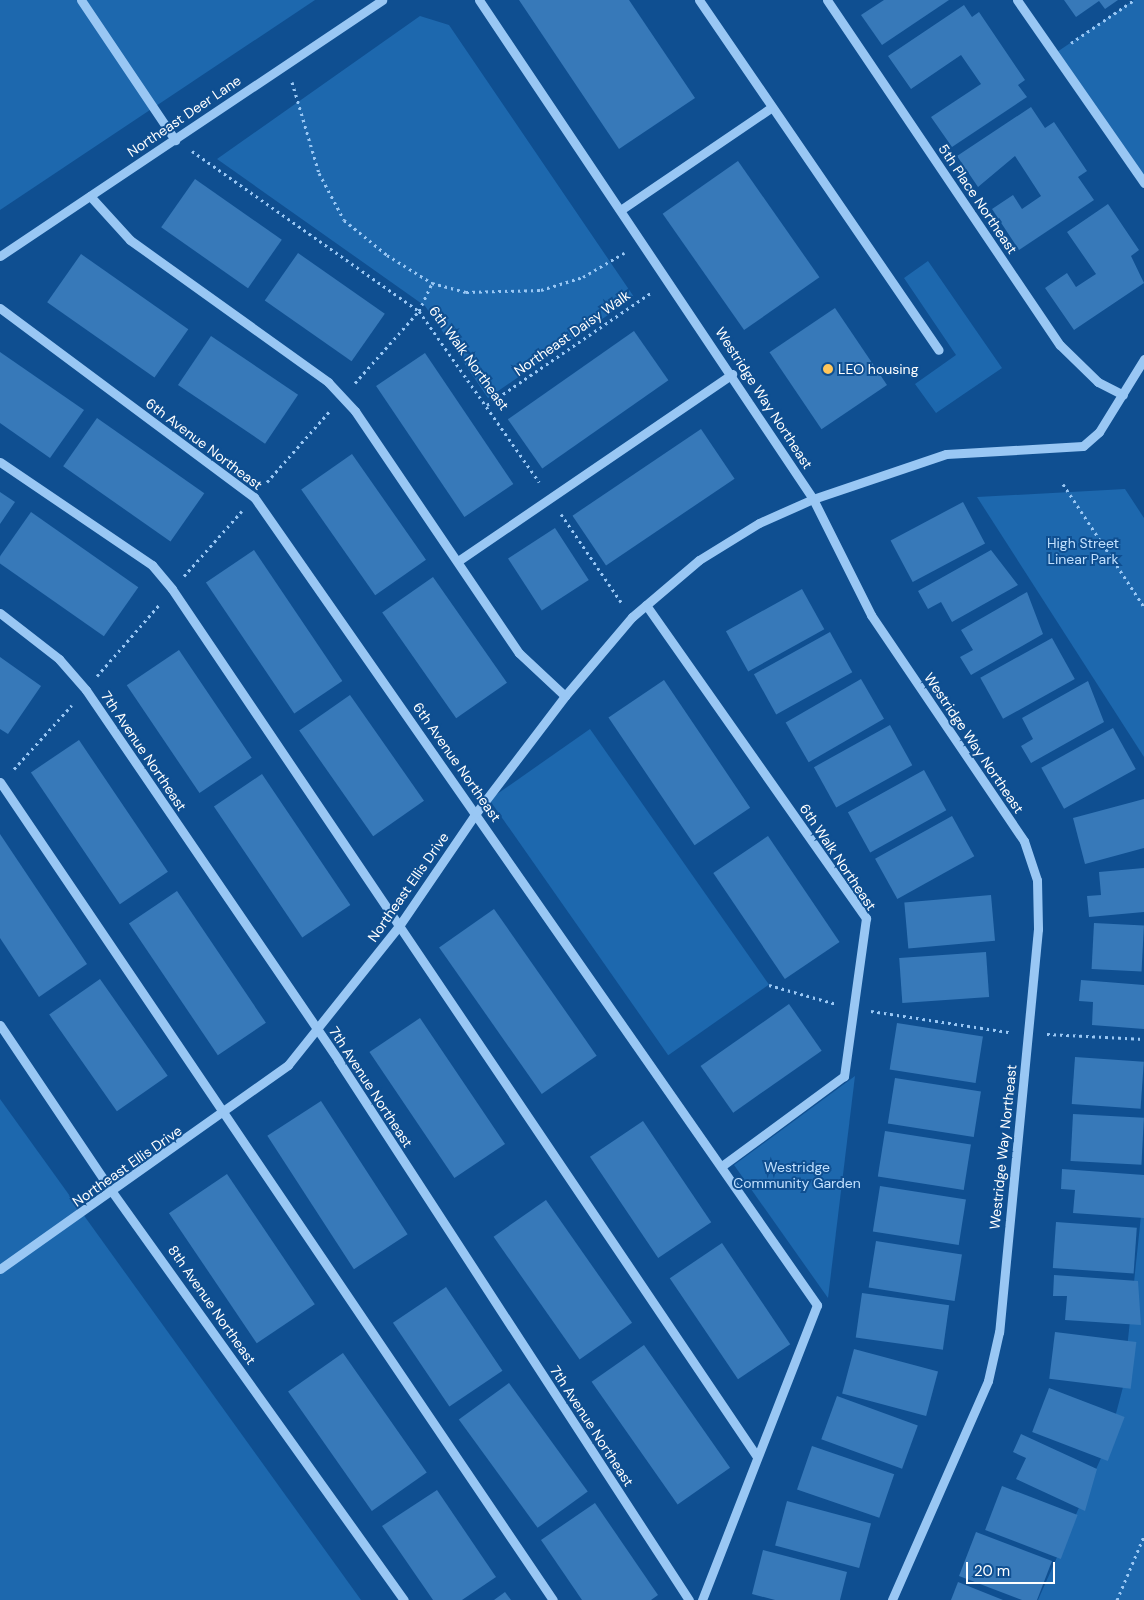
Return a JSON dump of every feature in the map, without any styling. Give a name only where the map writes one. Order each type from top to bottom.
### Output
[{"type":"street","points":[[81,0],[175,140]]},
{"type":"street","name":"Northeast Deer Lane","points":[[0,256],[382,0]]},
{"type":"street","name":"Westridge Way Northeast","points":[[478,0],[622,209],[813,499],[871,615],[1024,841],[1037,880],[1038,929],[998,1332],[988,1381],[892,1600]]},
{"type":"street","points":[[699,0],[938,350]]},
{"type":"street","name":"5th Place Northeast","points":[[827,0],[1060,345],[1098,382],[1123,394]]},
{"type":"street","points":[[1017,0],[1144,183]]},
{"type":"street","points":[[622,209],[772,107]]},
{"type":"street","points":[[90,196],[130,240],[328,382],[342,397],[458,561],[519,653],[565,696]]},
{"type":"street","name":"6th Avenue Northeast","points":[[0,308],[254,497],[476,812],[816,1304],[756,1455]]},
{"type":"street","points":[[1123,394],[1144,359]]},
{"type":"street","points":[[458,561],[549,497],[732,374]]},
{"type":"street","name":"Northeast Ellis Drive","points":[[0,1269],[113,1193],[222,1116],[288,1065],[318,1032],[399,926],[476,812],[565,696],[632,617],[699,560],[759,523],[813,499],[946,454],[1083,446],[1099,432],[1123,394]]},
{"type":"street","points":[[0,462],[152,565],[172,590],[756,1455],[702,1600]]},
{"type":"street","name":"6th Walk Northeast","points":[[646,605],[866,918],[844,1076],[722,1166]]},
{"type":"street","name":"7th Avenue Northeast","points":[[0,613],[59,659],[86,690],[318,1032],[689,1600]]},
{"type":"street","points":[[0,783],[222,1116],[553,1600]]},
{"type":"street","name":"8th Avenue Northeast","points":[[0,1025],[113,1193],[404,1600]]},
{"type":"path","points":[[1054,54],[1134,0]]},
{"type":"path","points":[[287,62],[319,173],[344,220],[387,256],[432,283],[475,292],[540,290],[582,278],[644,242]]},
{"type":"path","name":"6th Walk Northeast","points":[[175,140],[420,311],[487,405],[632,617]]},
{"type":"path","name":"Northeast Daisy Walk","points":[[487,405],[669,280]]},
{"type":"path","points":[[0,783],[86,690],[342,397],[420,311],[432,283]]},
{"type":"path","points":[[1063,484],[1144,607]]},
{"type":"path","points":[[768,985],[854,1009],[1028,1034],[1144,1039]]},
{"type":"path","points":[[1117,1600],[1144,1536]]},
{"type":"green space","points":[[0,0],[315,0],[0,210]]},
{"type":"green space","points":[[1134,0],[1144,0],[1144,183],[1054,54]]},
{"type":"green space","points":[[420,16],[449,25],[634,297],[488,398],[425,306],[217,159]]},
{"type":"green space","points":[[928,261],[1002,368],[936,413],[915,384],[956,355],[904,278]]},
{"type":"green space","name":"High Street Linear Park","points":[[1125,489],[1144,518],[1144,757],[977,497]]},
{"type":"green space","points":[[590,729],[769,985],[668,1055],[489,800]]},
{"type":"green space","name":"Westridge Community Garden","points":[[855,1076],[828,1298],[734,1165]]},
{"type":"green space","points":[[0,1099],[361,1600],[0,1600]]},
{"type":"green space","points":[[1144,1187],[1144,1600],[1038,1600],[1109,1440],[1123,1387]]},
{"type":"building","points":[[519,0],[629,0],[695,98],[619,149]]},
{"type":"building","points":[[884,0],[949,0],[882,45],[861,15]]},
{"type":"building","points":[[1064,0],[1118,0],[1105,9],[1099,1],[1076,17]]},
{"type":"building","points":[[964,5],[972,17],[979,12],[1025,80],[1018,85],[1027,97],[952,147],[931,117],[981,84],[961,55],[911,89],[888,56]]},
{"type":"building","points":[[1031,107],[1045,128],[1054,122],[1087,171],[1078,177],[1094,200],[1019,250],[992,209],[1013,195],[1022,209],[1041,196],[1015,156],[978,187],[957,156]]},
{"type":"building","points":[[738,161],[819,277],[744,330],[663,214]]},
{"type":"building","points":[[195,179],[282,240],[248,288],[161,227]]},
{"type":"building","points":[[1108,204],[1139,250],[1131,256],[1144,283],[1074,330],[1045,288],[1067,273],[1076,287],[1096,274],[1067,232]]},
{"type":"building","points":[[298,253],[385,314],[352,361],[265,301]]},
{"type":"building","points":[[81,254],[188,329],[154,377],[47,302]]},
{"type":"building","name":"LEO housing","points":[[835,308],[887,385],[822,429],[770,352]]},
{"type":"building","points":[[634,331],[668,380],[542,468],[508,419]]},
{"type":"building","points":[[211,336],[298,395],[265,444],[178,385]]},
{"type":"building","points":[[0,352],[84,410],[50,458],[0,423]]},
{"type":"building","points":[[425,353],[513,484],[464,517],[376,386]]},
{"type":"building","points":[[97,418],[204,493],[170,541],[63,466]]},
{"type":"building","points":[[701,429],[735,479],[606,565],[572,516]]},
{"type":"building","points":[[352,454],[426,560],[375,595],[301,490]]},
{"type":"building","points":[[0,492],[15,502],[0,524]]},
{"type":"building","points":[[963,502],[985,543],[913,582],[891,540]]},
{"type":"building","points":[[31,512],[138,587],[104,636],[0,564],[0,556]]},
{"type":"building","points":[[555,528],[589,580],[542,610],[508,558]]},
{"type":"building","points":[[254,550],[342,681],[294,713],[206,582]]},
{"type":"building","points":[[991,550],[1018,585],[952,622],[941,602],[928,609],[918,591]]},
{"type":"building","points":[[433,577],[507,683],[456,718],[382,613]]},
{"type":"building","points":[[802,589],[824,629],[748,671],[726,631]]},
{"type":"building","points":[[1027,592],[1043,634],[971,675],[960,657],[973,650],[961,630]]},
{"type":"building","points":[[830,632],[852,672],[776,714],[754,674]]},
{"type":"building","points":[[1052,638],[1075,679],[1003,719],[980,678]]},
{"type":"building","points":[[179,650],[252,758],[199,793],[127,685]]},
{"type":"building","points":[[0,657],[41,686],[8,734],[0,729]]},
{"type":"building","points":[[861,679],[884,719],[809,762],[786,722]]},
{"type":"building","points":[[664,680],[750,808],[695,845],[608,717]]},
{"type":"building","points":[[1088,681],[1104,722],[1031,763],[1021,746],[1033,739],[1022,718]]},
{"type":"building","points":[[350,695],[424,801],[373,836],[299,731]]},
{"type":"building","points":[[890,725],[912,765],[836,807],[814,767]]},
{"type":"building","points":[[1113,728],[1136,769],[1064,809],[1041,768]]},
{"type":"building","points":[[79,740],[168,872],[120,904],[31,772]]},
{"type":"building","points":[[924,770],[946,810],[870,852],[848,812]]},
{"type":"building","points":[[262,774],[350,905],[302,937],[214,806]]},
{"type":"building","points":[[1144,799],[1144,848],[1085,864],[1073,818]]},
{"type":"building","points":[[952,816],[974,856],[897,899],[875,859]]},
{"type":"building","points":[[0,834],[87,964],[39,997],[0,938]]},
{"type":"building","points":[[768,836],[840,942],[785,979],[713,873]]},
{"type":"building","points":[[1144,868],[1144,912],[1089,917],[1087,896],[1101,895],[1099,872]]},
{"type":"building","points":[[177,891],[266,1023],[218,1055],[129,923]]},
{"type":"building","points":[[991,895],[995,941],[908,948],[904,903]]},
{"type":"building","points":[[494,909],[597,1056],[542,1094],[439,947]]},
{"type":"building","points":[[1094,923],[1144,926],[1142,972],[1092,969]]},
{"type":"building","points":[[986,952],[989,997],[902,1003],[899,958]]},
{"type":"building","points":[[100,979],[168,1076],[117,1111],[49,1015]]},
{"type":"building","points":[[1081,980],[1144,985],[1144,1029],[1092,1025],[1093,1002],[1079,1001]]},
{"type":"building","points":[[789,1004],[822,1051],[733,1113],[701,1066]]},
{"type":"building","points":[[420,1018],[505,1144],[454,1178],[369,1052]]},
{"type":"building","points":[[897,1023],[983,1037],[976,1083],[890,1069]]},
{"type":"building","points":[[1075,1057],[1144,1062],[1141,1109],[1072,1104]]},
{"type":"building","points":[[895,1078],[981,1092],[974,1137],[888,1123]]},
{"type":"building","points":[[321,1101],[408,1234],[354,1269],[267,1136]]},
{"type":"building","points":[[1073,1114],[1144,1118],[1141,1165],[1071,1161]]},
{"type":"building","points":[[643,1121],[711,1222],[658,1258],[590,1157]]},
{"type":"building","points":[[885,1131],[971,1145],[964,1190],[878,1176]]},
{"type":"building","points":[[1062,1169],[1144,1175],[1144,1218],[1073,1213],[1075,1190],[1061,1189]]},
{"type":"building","points":[[227,1174],[315,1304],[257,1343],[169,1213]]},
{"type":"building","points":[[880,1186],[966,1200],[959,1245],[873,1231]]},
{"type":"building","points":[[546,1200],[632,1323],[580,1360],[494,1237]]},
{"type":"building","points":[[1056,1222],[1137,1228],[1134,1274],[1053,1268]]},
{"type":"building","points":[[876,1241],[962,1255],[955,1301],[869,1287]]},
{"type":"building","points":[[722,1243],[790,1344],[738,1379],[670,1278]]},
{"type":"building","points":[[1054,1275],[1138,1281],[1141,1325],[1065,1320],[1067,1296],[1053,1296]]},
{"type":"building","points":[[446,1287],[502,1371],[449,1407],[393,1323]]},
{"type":"building","points":[[862,1293],[949,1305],[943,1350],[856,1338]]},
{"type":"building","points":[[1055,1332],[1136,1342],[1131,1389],[1049,1379]]},
{"type":"building","points":[[644,1345],[730,1468],[678,1505],[592,1382]]},
{"type":"building","points":[[854,1349],[938,1372],[926,1416],[842,1393]]},
{"type":"building","points":[[343,1353],[427,1473],[372,1511],[288,1391]]},
{"type":"building","points":[[509,1383],[588,1491],[538,1528],[459,1419]]},
{"type":"building","points":[[1049,1388],[1125,1417],[1108,1461],[1032,1432]]},
{"type":"building","points":[[837,1396],[918,1425],[902,1469],[821,1439]]},
{"type":"building","points":[[1021,1434],[1097,1469],[1085,1511],[1016,1479],[1026,1458],[1013,1452]]},
{"type":"building","points":[[812,1446],[894,1474],[879,1518],[797,1489]]},
{"type":"building","points":[[1002,1486],[1078,1515],[1061,1559],[985,1530]]},
{"type":"building","points":[[437,1490],[496,1577],[462,1600],[433,1600],[382,1526]]},
{"type":"building","points":[[787,1501],[871,1524],[859,1568],[775,1545]]},
{"type":"building","points":[[595,1503],[658,1595],[651,1600],[582,1600],[541,1540]]},
{"type":"building","points":[[976,1532],[1052,1561],[1037,1600],[1022,1600],[959,1576]]},
{"type":"building","points":[[763,1550],[847,1572],[840,1600],[775,1600],[752,1594]]},
{"type":"building","points":[[958,1582],[1003,1600],[951,1600]]},
{"type":"building","points":[[505,1592],[511,1600],[494,1600]]},
{"type":"place","name":"LEO housing","points":[[828,369]]}]
